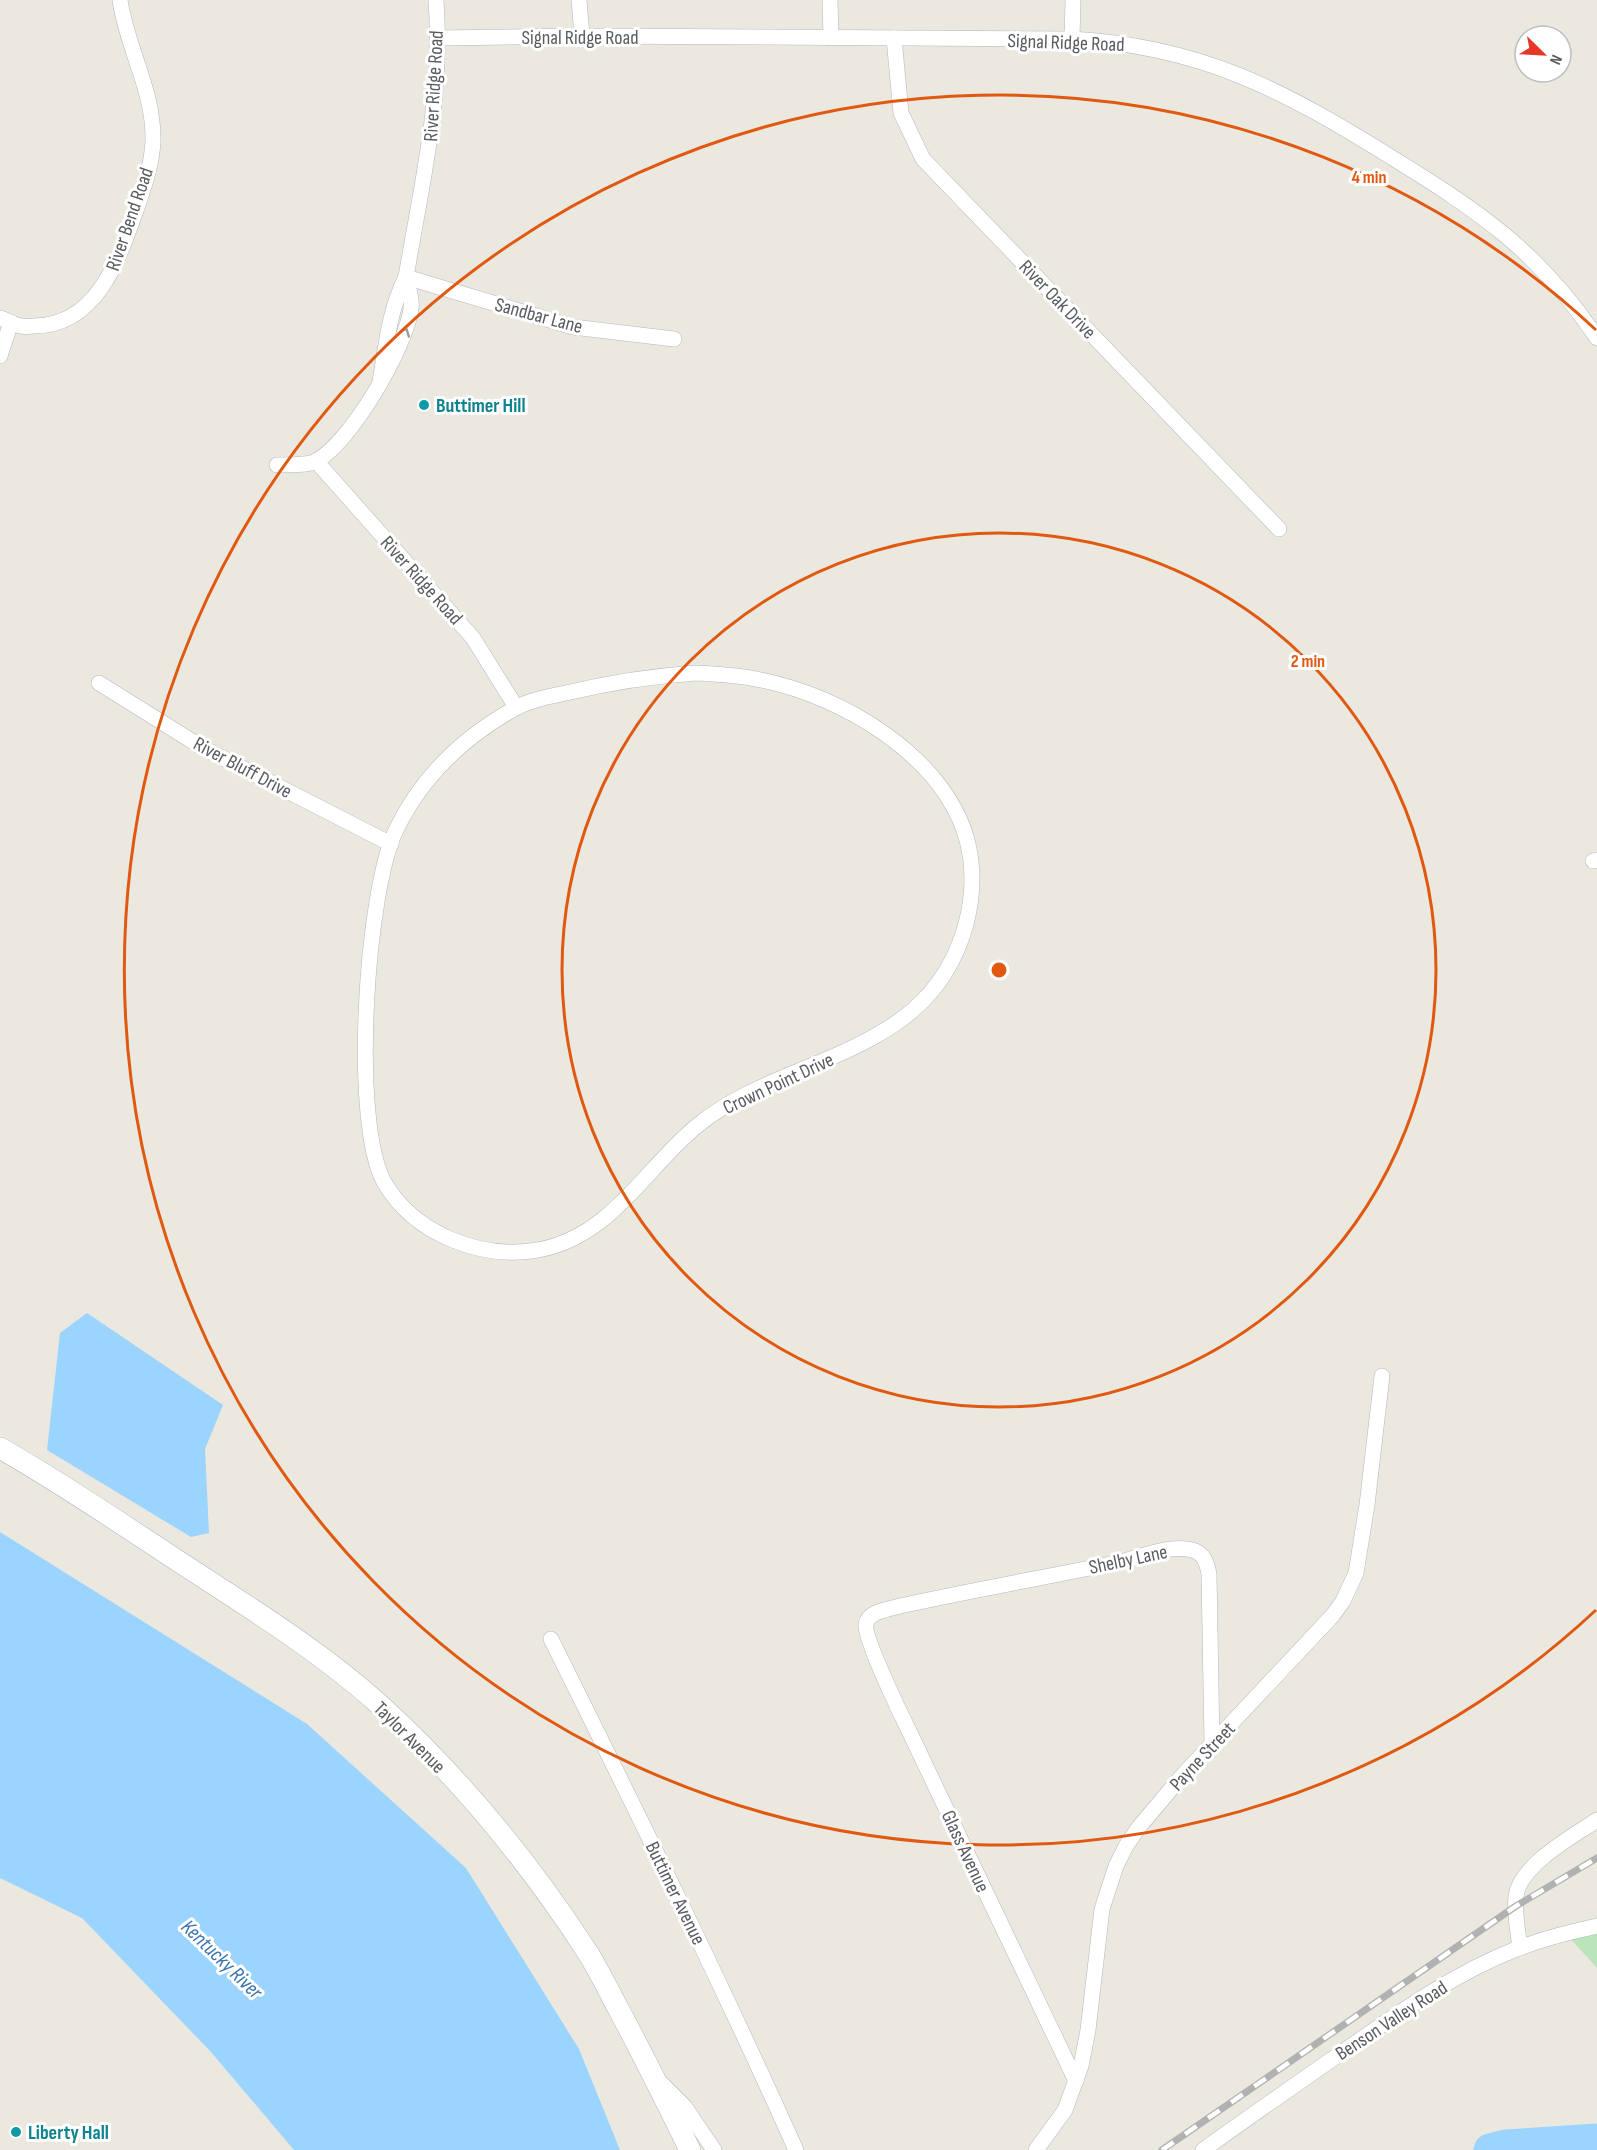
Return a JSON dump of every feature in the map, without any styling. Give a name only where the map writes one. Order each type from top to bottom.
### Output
[{"type":"main road","name":"Taylor Avenue","points":[[0,1448],[62,1484],[302,1643],[380,1705],[490,1818],[530,1869],[589,1955],[690,2150]]},
{"type":"street","name":"River Bend Road","points":[[6,320],[21,326],[47,326],[66,320],[84,309],[107,281],[124,244],[144,187],[153,143],[150,101],[123,17],[120,0]]},
{"type":"street","name":"River Ridge Road","points":[[436,0],[438,38],[433,126],[406,277],[391,314],[380,382],[361,416],[332,448],[316,461],[473,638],[516,707]]},
{"type":"street","points":[[579,0],[582,36]]},
{"type":"street","points":[[830,0],[831,38]]},
{"type":"street","points":[[1072,39],[1073,0]]},
{"type":"street","name":"Signal Ridge Road","points":[[438,38],[582,36],[1072,39],[1127,43],[1188,56],[1250,78],[1313,110],[1435,184],[1494,224],[1544,270],[1565,293],[1597,338]]},
{"type":"street","name":"River Oak Drive","points":[[894,38],[901,112],[923,159],[1279,530]]},
{"type":"street","name":"Sandbar Lane","points":[[406,277],[573,327],[674,339]]},
{"type":"street","points":[[0,356],[6,320]]},
{"type":"street","points":[[277,465],[309,464],[316,461]]},
{"type":"street","name":"Crown Point Drive","points":[[696,673],[729,675],[799,690],[865,720],[918,762],[939,785],[954,810],[966,835],[972,874],[970,901],[961,940],[952,963],[929,995],[896,1024],[842,1053],[753,1091],[702,1121],[680,1140],[624,1202],[583,1235],[561,1245],[513,1252],[466,1246],[445,1238],[427,1226],[397,1198],[382,1176],[371,1135],[368,1108],[366,1013],[376,911],[385,862],[406,812],[439,767],[478,732],[516,707],[591,687],[664,675],[696,673]]},
{"type":"street","name":"River Bluff Drive","points":[[99,683],[203,748],[391,844]]},
{"type":"street","name":"Payne Street","points":[[1036,2150],[1065,2110],[1076,2081],[1088,2030],[1102,1909],[1116,1866],[1139,1827],[1212,1743],[1333,1615],[1351,1587],[1359,1557],[1382,1376]]},
{"type":"street","name":"Shelby Lane","points":[[869,1618],[882,1611],[922,1601],[1121,1562],[1169,1550],[1192,1550],[1201,1554],[1207,1563],[1209,1574],[1212,1743]]},
{"type":"street","name":"Glass Avenue","points":[[869,1618],[866,1625],[867,1634],[899,1709],[1076,2081]]},
{"type":"street","name":"Buttimer Avenue","points":[[551,1639],[708,1959],[796,2150]]},
{"type":"street","points":[[1520,1948],[1516,1894],[1523,1878],[1550,1852],[1597,1820]]},
{"type":"street","name":"Benson Valley Road","points":[[1203,2150],[1282,2093],[1422,1999],[1481,1964],[1542,1940],[1597,1926]]},
{"type":"street","points":[[653,2076],[685,2107],[714,2150]]},
{"type":"green space","points":[[1597,1931],[1597,1968],[1570,1938]]},
{"type":"water","points":[[87,1313],[223,1405],[205,1449],[209,1533],[191,1537],[47,1450],[60,1333]]},
{"type":"water","name":"Kentucky River","points":[[0,1532],[307,1724],[466,1868],[579,2049],[620,2150],[294,2150],[211,2052],[82,1918],[0,1878]]},
{"type":"waterway","points":[[1490,2150],[1506,2146],[1597,2140]]},
{"type":"railway","points":[[1162,2150],[1516,1906],[1597,1858]]},
{"type":"place","name":"Buttimer Hill","points":[[424,405]]},
{"type":"place","name":"Liberty Hall","points":[[16,2132]]}]
